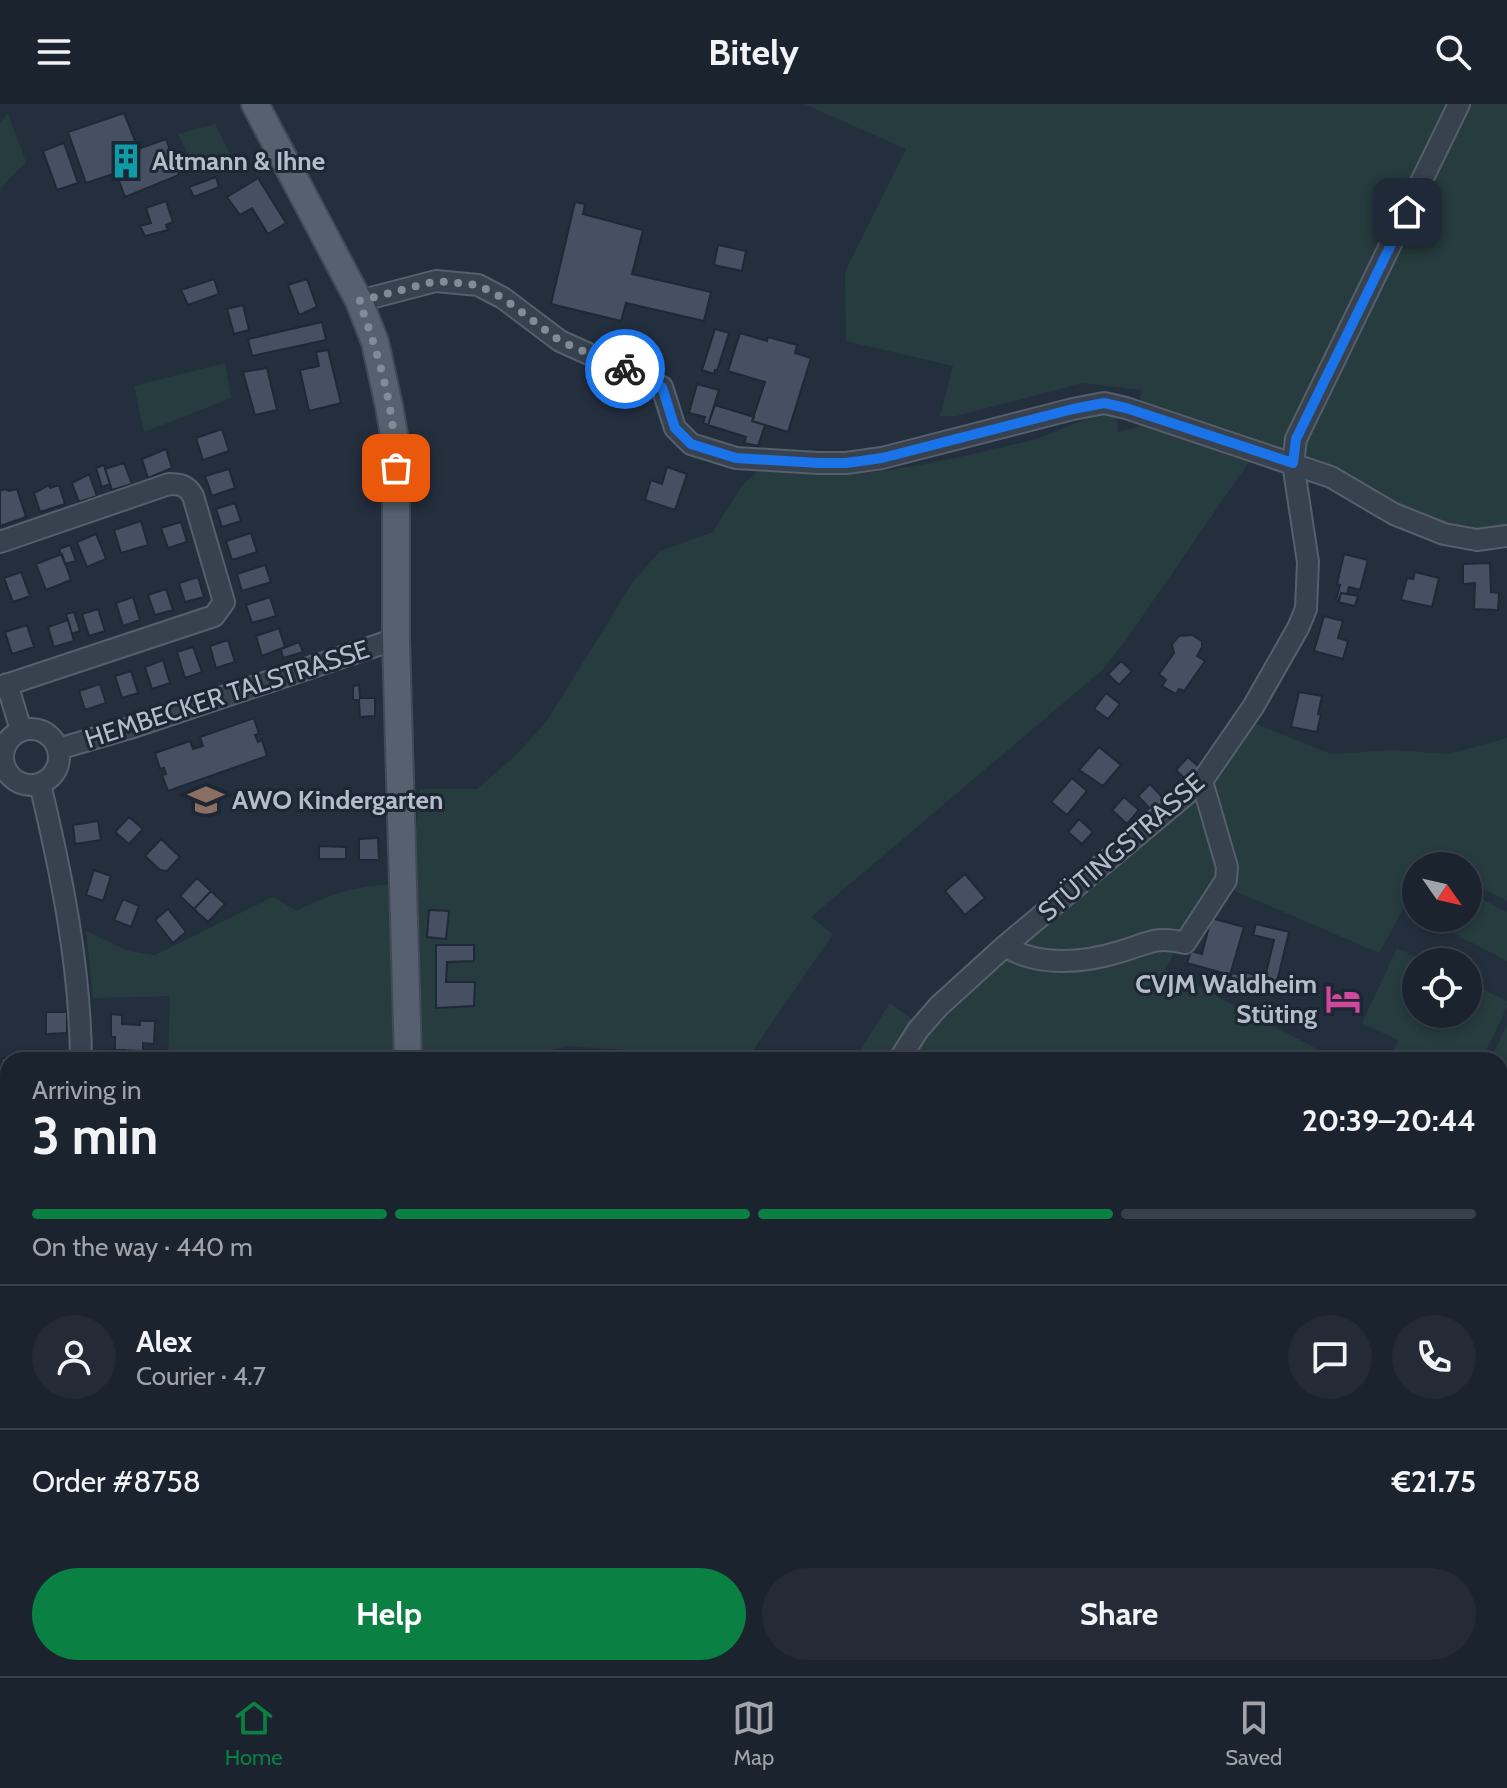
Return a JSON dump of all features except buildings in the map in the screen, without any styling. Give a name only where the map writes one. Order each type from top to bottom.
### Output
[{"type":"main road","points":[[255,104],[359,301],[375,342],[396,446],[396,639],[408,1052]]},
{"type":"street","name":"STÜTINGSTRASSE","points":[[904,1052],[939,1006],[1005,946],[1202,781],[1253,707],[1306,609],[1308,562],[1293,463],[1296,439],[1459,104]]},
{"type":"street","points":[[359,301],[436,281],[478,285],[503,298],[560,341],[662,387],[675,428],[691,444],[736,458],[846,463],[951,442],[1104,403],[1331,477],[1394,514],[1444,534],[1477,540],[1507,536]]},
{"type":"street","points":[[0,542],[169,484],[177,484],[189,489],[193,496],[224,602],[214,616],[3,686],[21,730],[4,747],[2,767],[16,781],[25,785],[40,784],[74,942],[81,1052]]},
{"type":"street","name":"HEMBECKER TALSTRASSE","points":[[58,749],[396,639]]},
{"type":"street","name":"HEMBECKER TALSTRASSE","points":[[21,730],[48,734],[58,749],[57,768],[40,784]]},
{"type":"street","points":[[1005,946],[1018,954],[1063,961],[1117,953],[1166,938],[1185,943],[1226,880],[1227,867],[1202,781]]},
{"type":"green space","points":[[804,104],[1507,104],[1507,529],[1493,532],[1446,529],[1260,446],[1126,640],[1101,671],[811,917],[833,934],[752,1052],[657,1052],[566,1046],[545,1052],[422,1052],[416,833],[420,789],[477,789],[516,755],[546,722],[633,582],[660,551],[713,532],[741,487],[760,469],[821,475],[900,468],[1029,441],[1105,415],[1117,414],[1118,432],[1138,427],[1141,390],[1083,383],[956,416],[940,416],[953,366],[846,341],[845,272],[906,149]]},
{"type":"green space","points":[[8,114],[26,162],[0,189],[0,122]]},
{"type":"green space","points":[[215,124],[233,160],[198,174],[178,134]]},
{"type":"green space","points":[[225,363],[231,398],[144,432],[134,386]]},
{"type":"green space","points":[[1249,721],[1331,754],[1394,750],[1449,754],[1507,738],[1507,901],[1482,888],[1482,852],[1402,852],[1402,912],[1379,953],[1214,882],[1165,969],[1323,1052],[859,1052],[890,1003],[929,1032],[940,1011],[1188,800]]},
{"type":"green space","points":[[394,884],[397,1052],[168,1052],[170,996],[93,998],[86,931],[128,951],[155,955],[273,897],[297,911],[322,899],[367,887]]},
{"type":"green space","points":[[1482,899],[1507,912],[1507,961],[1452,932],[1482,932]]},
{"type":"green space","points":[[1397,948],[1402,950],[1402,1028],[1482,1028],[1482,989],[1507,1001],[1486,1052],[1393,1052],[1398,1040],[1362,1023]]},
{"type":"green space","points":[[1507,1025],[1507,1052],[1494,1052]]},
{"type":"way so far","points":[[396,468],[396,446],[381,365],[359,301],[436,281],[478,285],[503,298],[560,341],[625,369]]},
{"type":"place","name":"Altmann & Ihne","points":[[126,161]]},
{"type":"place","name":"AWO Kindergarten","points":[[206,800]]},
{"type":"place","name":"CVJM Waldheim Stüting","points":[[1343,999]]},
{"type":"route","points":[[625,369],[662,387],[675,428],[691,444],[736,458],[818,463],[882,458],[1104,403],[1293,463],[1296,439],[1407,212]]}]
